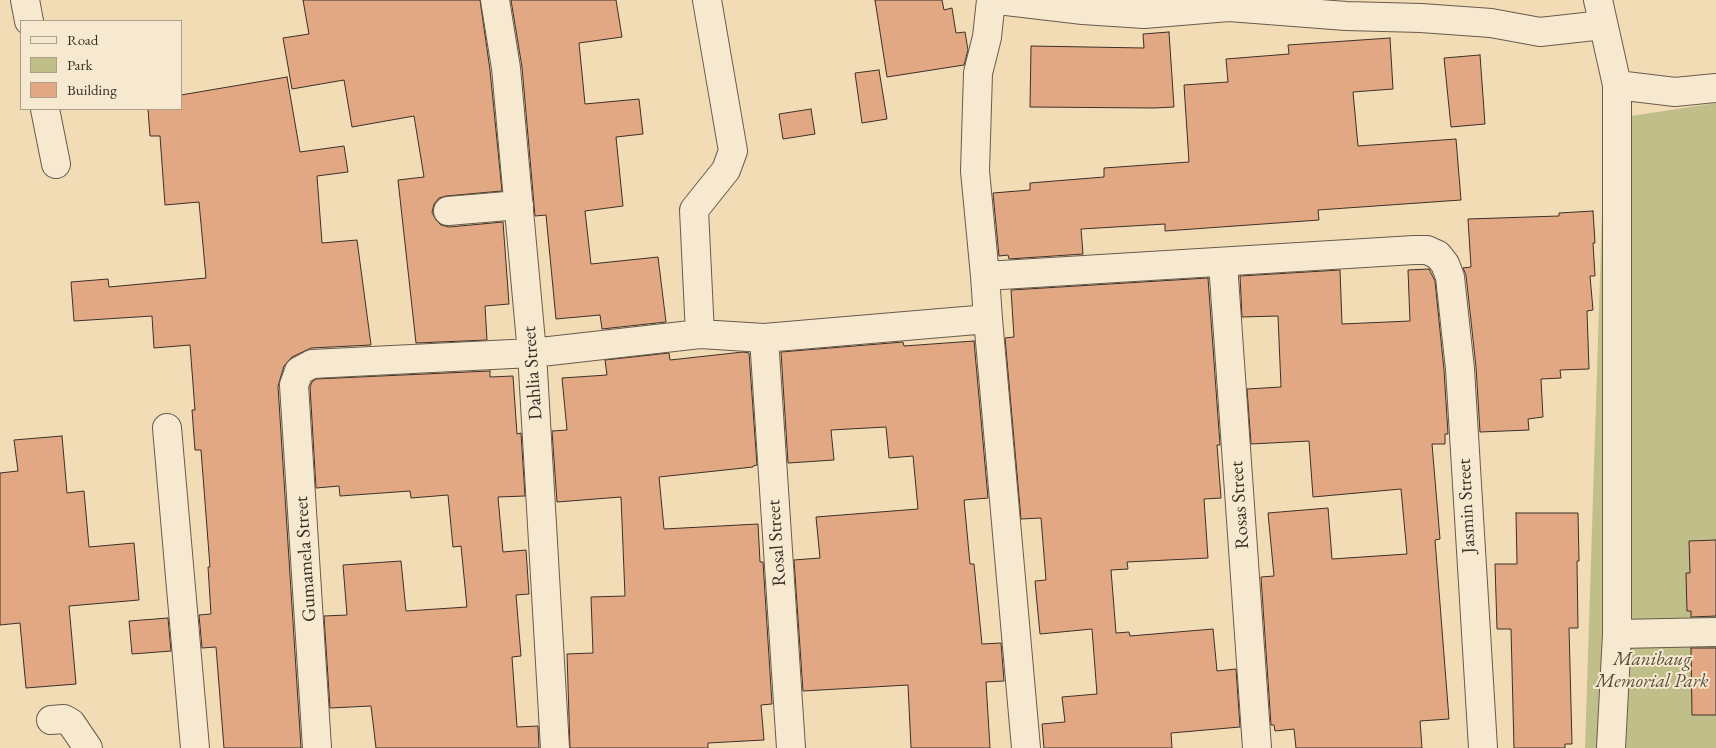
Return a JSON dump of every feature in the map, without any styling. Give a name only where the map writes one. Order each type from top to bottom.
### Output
[{"type":"street","points":[[25,0],[29,20]]},
{"type":"street","name":"Dahlia Street","points":[[495,0],[506,68],[532,353],[555,748]]},
{"type":"street","points":[[700,334],[694,210],[726,170],[733,152],[707,0]]},
{"type":"street","points":[[991,0],[986,37],[978,73],[975,171],[1026,748]]},
{"type":"street","points":[[998,0],[1083,10],[1144,14],[1231,3],[1346,16],[1420,18],[1490,23],[1540,32],[1600,12],[1617,85],[1617,634],[1611,748]]},
{"type":"street","points":[[1474,0],[1490,23]]},
{"type":"street","points":[[1617,85],[1675,92],[1716,88]]},
{"type":"street","points":[[45,110],[56,164]]},
{"type":"street","points":[[448,211],[519,205]]},
{"type":"street","name":"Jasmin Street","points":[[1223,263],[1427,250],[1438,255],[1445,264],[1450,277],[1460,369],[1483,748]]},
{"type":"street","points":[[985,276],[1223,263]]},
{"type":"street","name":"Rosas Street","points":[[1223,263],[1256,748]]},
{"type":"street","points":[[532,353],[700,334],[764,338],[988,319]]},
{"type":"street","name":"Rosal Street","points":[[764,338],[790,748]]},
{"type":"street","name":"Gumamela Street","points":[[317,748],[294,385],[299,371],[312,364],[532,353]]},
{"type":"street","points":[[167,428],[195,748]]},
{"type":"street","points":[[1617,634],[1716,632]]},
{"type":"street","points":[[51,720],[64,719],[71,723],[88,748]]},
{"type":"green space","name":"Manibaug Memorial Park","points":[[1716,103],[1716,748],[1585,748],[1605,120]]},
{"type":"building","points":[[303,0],[480,0],[490,70],[502,191],[439,198],[434,204],[432,212],[441,225],[449,227],[503,222],[509,304],[485,306],[487,340],[416,343],[398,180],[424,177],[414,116],[352,127],[344,80],[292,89],[283,38],[309,34]]},
{"type":"building","points":[[511,0],[616,0],[622,37],[579,43],[585,104],[639,99],[643,134],[616,137],[623,206],[585,211],[591,264],[658,257],[666,322],[602,329],[600,315],[556,319],[546,215],[535,216],[522,67]]},
{"type":"building","points":[[875,0],[942,0],[944,10],[952,8],[956,33],[965,32],[968,50],[964,65],[887,77]]},
{"type":"building","points":[[1169,32],[1174,107],[1030,107],[1031,46],[1144,48],[1143,34]]},
{"type":"building","points":[[1390,38],[1393,89],[1353,92],[1358,146],[1456,139],[1461,200],[1318,210],[1319,220],[1165,231],[1165,224],[1081,229],[1083,254],[1009,259],[1008,255],[999,256],[993,193],[1030,190],[1030,183],[1104,177],[1104,168],[1189,162],[1184,85],[1228,82],[1226,59],[1289,54],[1288,45]]},
{"type":"building","points":[[1480,55],[1485,124],[1451,127],[1444,58]]},
{"type":"building","points":[[879,70],[887,119],[862,123],[855,73]]},
{"type":"building","points":[[287,77],[300,152],[344,146],[348,172],[317,176],[322,243],[357,240],[371,345],[311,348],[292,357],[284,366],[278,386],[301,748],[224,748],[216,647],[202,648],[199,615],[211,614],[208,567],[210,567],[201,450],[195,450],[192,410],[195,410],[190,345],[154,348],[152,316],[74,321],[71,282],[108,279],[109,287],[206,278],[199,202],[165,205],[160,136],[150,136],[148,110],[182,110],[182,95]]},
{"type":"building","points":[[811,109],[815,134],[783,139],[779,114]]},
{"type":"building","points":[[1593,211],[1595,276],[1590,276],[1593,310],[1587,311],[1589,369],[1560,370],[1561,378],[1541,379],[1543,417],[1528,419],[1529,430],[1480,432],[1476,367],[1466,275],[1463,268],[1471,267],[1468,219],[1559,216],[1559,213]]},
{"type":"building","points":[[1429,269],[1435,281],[1448,434],[1445,434],[1445,444],[1432,444],[1440,539],[1435,540],[1449,719],[1420,721],[1422,748],[1296,748],[1294,729],[1275,731],[1274,725],[1271,725],[1261,577],[1274,576],[1268,513],[1328,508],[1332,559],[1407,554],[1401,489],[1313,497],[1309,441],[1251,444],[1247,389],[1281,387],[1278,316],[1242,317],[1240,276],[1340,270],[1342,324],[1410,321],[1408,270]]},
{"type":"building","points":[[1208,278],[1220,445],[1217,445],[1221,498],[1204,499],[1208,558],[1127,562],[1128,569],[1111,570],[1116,633],[1129,632],[1130,636],[1213,629],[1217,671],[1236,669],[1240,727],[1171,733],[1172,748],[1044,748],[1042,724],[1065,722],[1062,697],[1097,694],[1092,629],[1040,634],[1035,581],[1046,580],[1041,518],[1021,519],[1005,338],[1014,337],[1011,290]]},
{"type":"building","points":[[974,341],[988,498],[964,500],[970,564],[974,564],[982,644],[1001,643],[1004,681],[986,682],[990,748],[911,748],[908,685],[803,691],[794,560],[820,558],[816,517],[918,509],[913,456],[889,458],[886,427],[831,430],[834,460],[788,463],[781,352],[903,342],[904,346]]},
{"type":"building","points":[[743,352],[749,353],[757,465],[659,477],[664,529],[758,524],[760,562],[763,562],[772,704],[761,705],[764,740],[708,743],[708,748],[570,748],[567,654],[593,653],[591,597],[625,596],[621,497],[557,502],[552,431],[567,430],[562,378],[607,375],[605,360],[669,353],[670,360]]},
{"type":"building","points":[[490,371],[490,377],[513,376],[517,434],[521,433],[525,496],[498,497],[503,552],[526,550],[529,594],[516,595],[521,656],[512,657],[517,727],[538,726],[539,748],[376,748],[371,706],[330,708],[324,616],[347,615],[343,565],[401,561],[406,611],[467,607],[461,546],[453,547],[448,495],[411,498],[410,491],[340,496],[339,486],[316,488],[310,387],[316,379]]},
{"type":"building","points":[[62,436],[67,493],[84,491],[89,547],[134,543],[139,600],[69,606],[76,684],[26,688],[20,623],[0,625],[0,473],[18,471],[14,440]]},
{"type":"building","points":[[1516,513],[1578,513],[1578,628],[1569,628],[1572,744],[1565,744],[1565,748],[1514,748],[1511,629],[1497,629],[1495,564],[1517,564]]},
{"type":"building","points":[[1716,540],[1716,616],[1691,617],[1691,611],[1687,611],[1686,573],[1690,573],[1689,541]]},
{"type":"building","points":[[168,618],[171,651],[132,654],[129,621]]},
{"type":"building","points":[[1691,648],[1716,648],[1716,715],[1692,715]]}]
